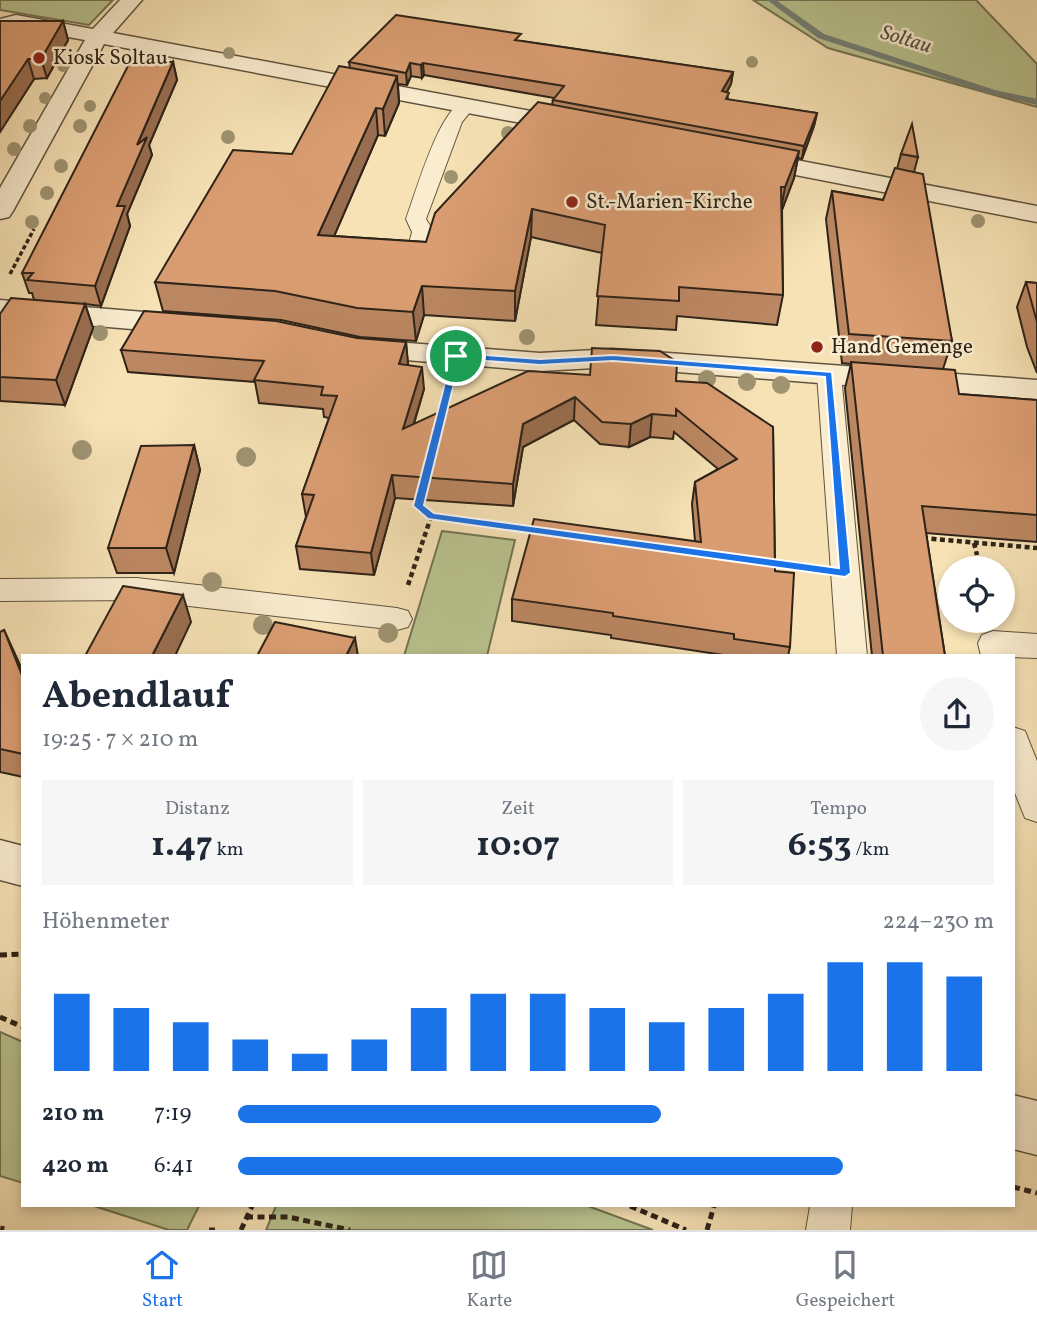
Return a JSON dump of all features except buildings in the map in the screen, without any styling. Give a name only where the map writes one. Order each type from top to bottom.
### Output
[{"type":"street","points":[[0,211],[98,36],[132,0]]},
{"type":"street","points":[[5,21],[603,131]]},
{"type":"street","points":[[725,154],[1037,214]]},
{"type":"street","points":[[0,309],[225,328]]},
{"type":"street","points":[[323,341],[360,349],[540,362],[613,358],[1037,390]]},
{"type":"street","points":[[0,860],[21,865]]},
{"type":"street","points":[[1015,1122],[1037,1128]]},
{"type":"lane","points":[[417,255],[423,232],[416,219],[453,120],[466,106]]},
{"type":"lane","points":[[829,374],[852,654]]},
{"type":"lane","points":[[0,590],[137,589],[397,619]]},
{"type":"lane","points":[[996,654],[993,643],[1037,646]]},
{"type":"lane","points":[[1015,746],[1037,808]]},
{"type":"lane","points":[[828,1230],[831,1207]]},
{"type":"path","points":[[441,416],[456,356]]},
{"type":"path","points":[[421,492],[418,506],[431,516],[542,532]]},
{"type":"path","points":[[397,619],[431,516]]},
{"type":"path","points":[[914,537],[1037,548]]},
{"type":"path","points":[[974,542],[977,555]]},
{"type":"path","points":[[762,562],[845,573]]},
{"type":"path","points":[[0,955],[21,954]]},
{"type":"path","points":[[0,1017],[21,1026]]},
{"type":"path","points":[[1015,1188],[1037,1193]]},
{"type":"path","points":[[241,1230],[252,1207]]},
{"type":"path","points":[[632,1207],[686,1230]]},
{"type":"path","points":[[707,1230],[714,1207]]},
{"type":"path","points":[[247,1217],[288,1217],[350,1230]]},
{"type":"path","points":[[209,1230],[215,1230]]},
{"type":"green space","points":[[0,0],[113,0],[89,25],[0,10]]},
{"type":"green space","points":[[753,0],[976,0],[1037,64],[1037,107],[828,48]]},
{"type":"green space","points":[[442,531],[515,540],[487,654],[405,654]]},
{"type":"green space","points":[[0,1032],[21,1041],[21,1182],[0,1176]]},
{"type":"green space","points":[[97,1207],[198,1207],[187,1230],[169,1230]]},
{"type":"green space","points":[[276,1207],[591,1207],[653,1230],[266,1230]]},
{"type":"waterway","name":"Soltau","points":[[771,0],[821,36],[993,92],[1037,102]]},
{"type":"railway","points":[[0,1229],[4,1230]]},
{"type":"place","name":"Kiosk Soltau","points":[[39,58]]},
{"type":"place","name":"St.-Marien-Kirche","points":[[572,202]]},
{"type":"place","name":"Hand Gemenge","points":[[817,347]]},
{"type":"route","points":[[456,356],[540,362],[613,358],[829,374],[845,573],[431,516],[418,506],[456,356]]}]
